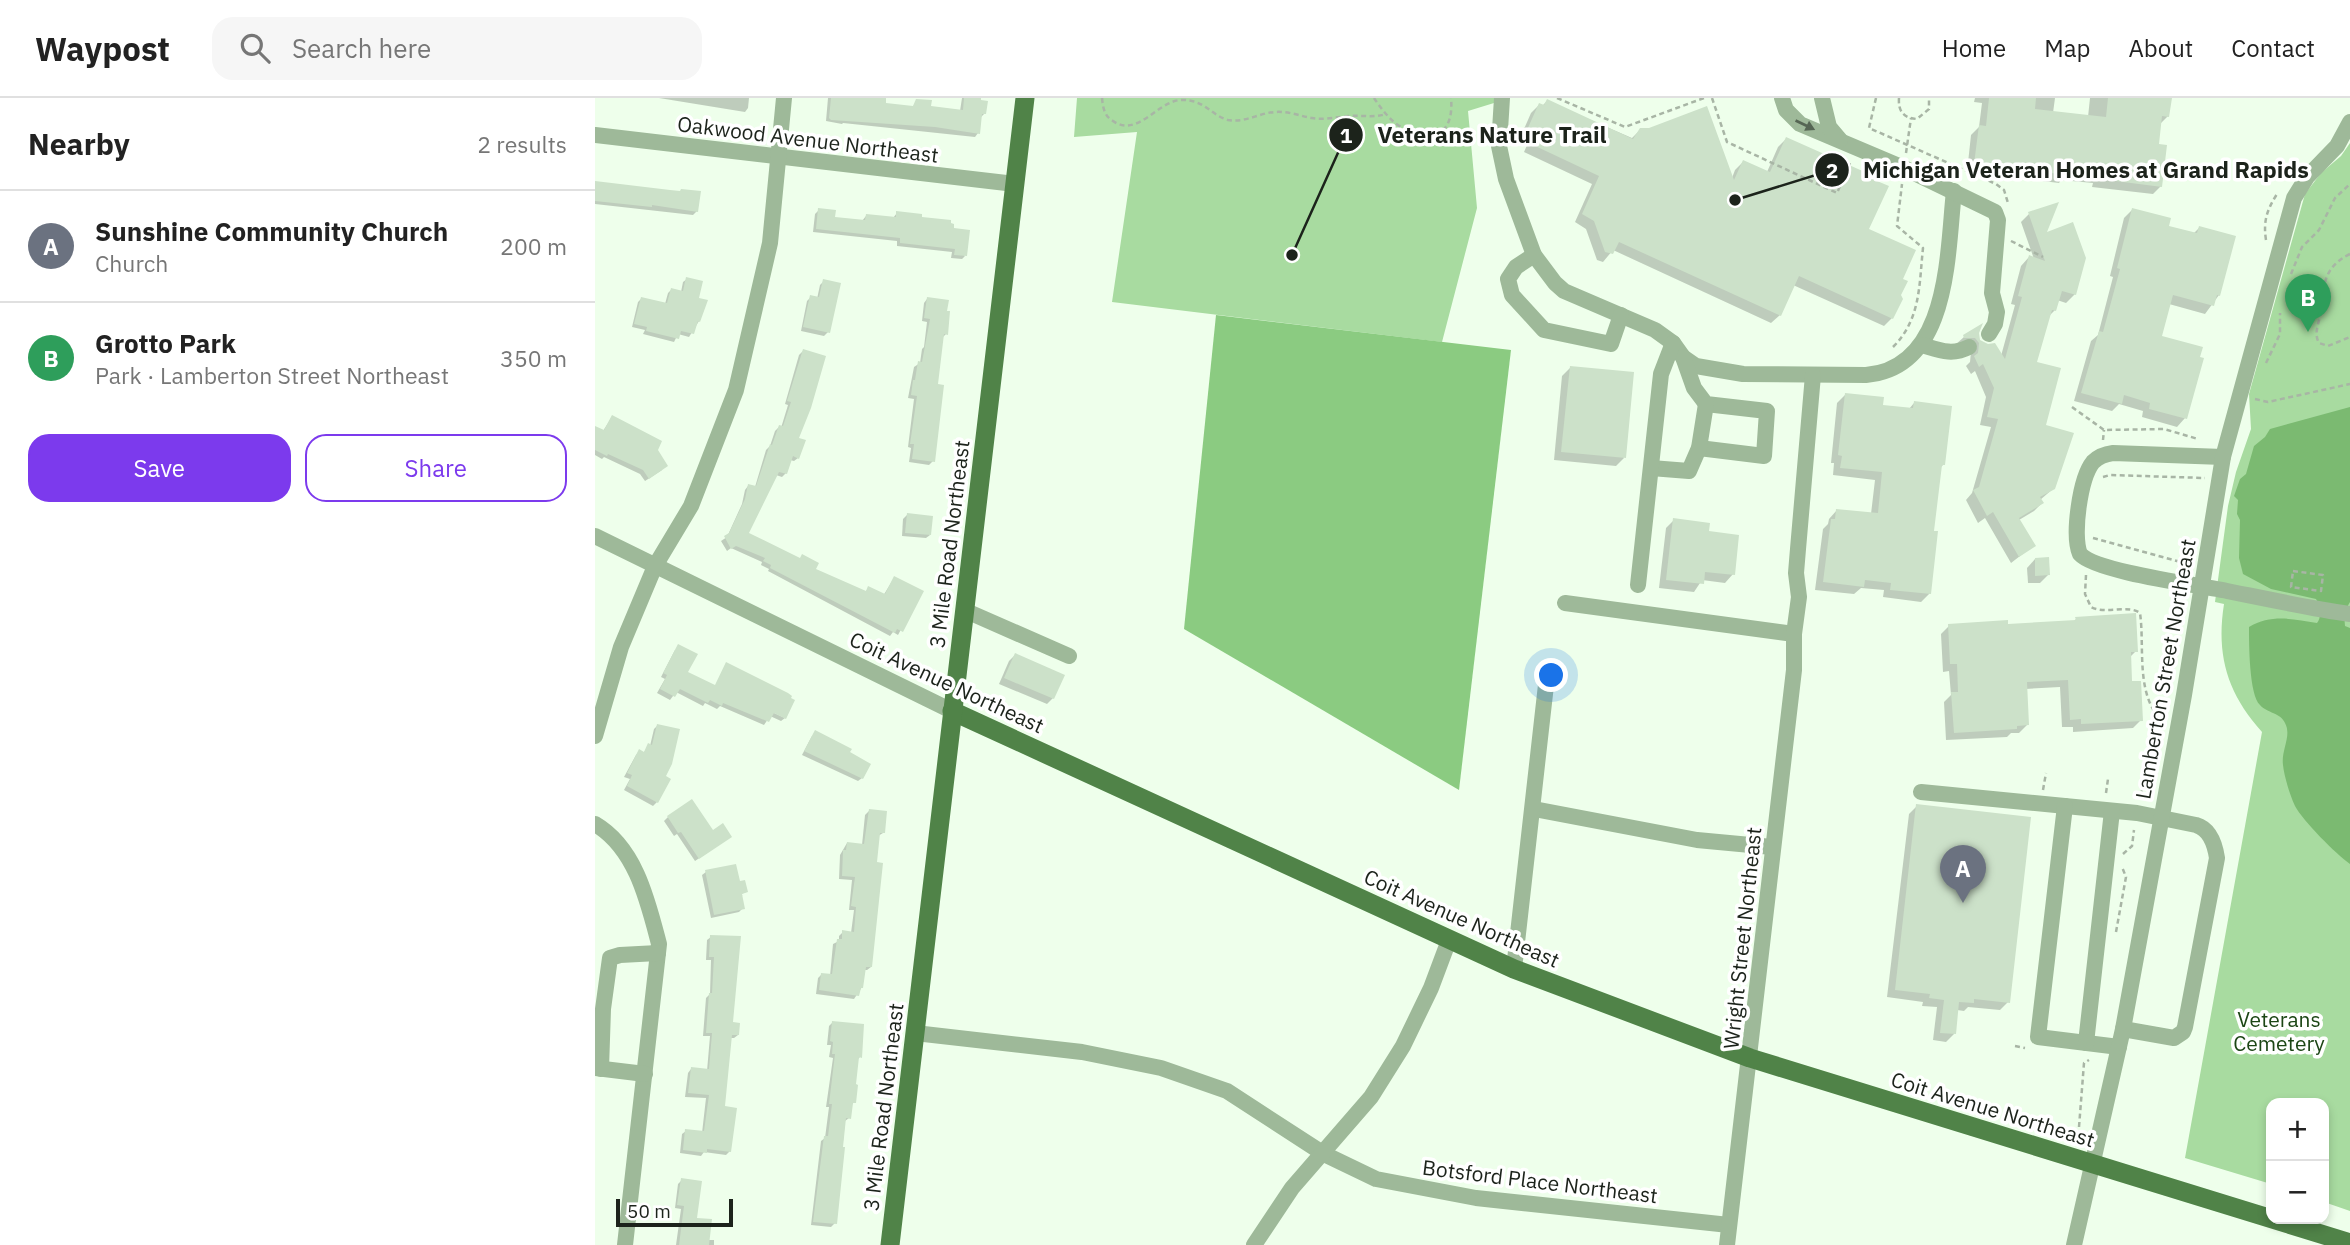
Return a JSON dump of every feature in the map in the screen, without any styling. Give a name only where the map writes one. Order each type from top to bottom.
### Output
[{"type":"main road","name":"3 Mile Road Northeast","points":[[890,1245],[1025,98]]},
{"type":"main road","name":"Coit Avenue Northeast","points":[[952,711],[1514,969],[1750,1058],[2350,1243]]},
{"type":"street","points":[[595,736],[621,647],[655,566],[691,506],[736,390],[770,243],[784,98]]},
{"type":"street","points":[[1502,98],[1500,155],[1534,255],[1564,291],[1655,330],[1674,343],[1683,357],[1694,388],[1706,404],[1699,448],[1689,471],[1651,468]]},
{"type":"street","points":[[1782,98],[1786,110],[1795,121],[1904,168],[1995,212],[1998,217],[1992,293],[1997,312],[1995,324],[1989,334]]},
{"type":"street","points":[[1822,98],[1826,120],[1840,140]]},
{"type":"street","name":"Lamberton Street Northeast","points":[[2074,1245],[2123,1029],[2184,695],[2223,457],[2238,395],[2294,198],[2307,177],[2337,146],[2350,122]]},
{"type":"street","name":"Oakwood Avenue Northeast","points":[[595,135],[1015,184]]},
{"type":"street","points":[[1683,357],[1696,366],[1719,371],[1813,375],[1866,375],[1886,372],[1910,358],[1922,345],[1943,292],[1954,191]]},
{"type":"street","points":[[1534,255],[1516,267],[1508,279],[1512,295],[1544,330],[1611,344],[1621,315]]},
{"type":"street","points":[[1638,585],[1661,374],[1674,343]]},
{"type":"street","points":[[1922,345],[1947,352],[1960,352],[1969,347]]},
{"type":"street","name":"Wright Street Northeast","points":[[1727,1245],[1794,670],[1794,635],[1799,597],[1796,573],[1813,375]]},
{"type":"street","points":[[1699,448],[1764,456],[1767,411],[1706,404]]},
{"type":"street","points":[[2223,457],[2106,454],[2092,464],[2082,495],[2077,540],[2078,550],[2083,558],[2187,585],[2313,609],[2349,613]]},
{"type":"street","name":"Coit Avenue Northeast","points":[[595,536],[952,711]]},
{"type":"street","points":[[1565,603],[1794,635]]},
{"type":"street","points":[[964,610],[1069,656]]},
{"type":"street","points":[[1514,969],[1546,685]]},
{"type":"street","points":[[1921,792],[2160,817],[2205,828],[2216,853],[2216,865],[2183,1032],[2170,1038],[2123,1029]]},
{"type":"street","points":[[2065,806],[2038,1037],[2119,1047]]},
{"type":"street","points":[[1534,809],[1697,840],[1772,847]]},
{"type":"street","points":[[2087,1043],[2112,811]]},
{"type":"street","points":[[595,824],[606,830],[636,869],[659,944],[625,1245]]},
{"type":"street","points":[[1254,1245],[1292,1188],[1371,1097],[1403,1046],[1431,988],[1449,940]]},
{"type":"street","points":[[645,1074],[598,1069],[603,1009],[610,958],[658,953]]},
{"type":"street","name":"Botsford Place Northeast","points":[[915,1033],[1082,1052],[1161,1068],[1227,1091],[1324,1154],[1377,1179],[1476,1198],[1729,1225]]},
{"type":"path","points":[[1102,98],[1105,114],[1116,123],[1124,125],[1139,122],[1166,104],[1180,100],[1198,102],[1221,117],[1236,120],[1278,112],[1319,119],[1377,117],[1386,114]]},
{"type":"path","points":[[1374,98],[1394,122],[1411,132],[1426,136],[1442,133],[1450,122],[1451,98]]},
{"type":"path","points":[[1557,98],[1625,127],[1704,98]]},
{"type":"path","points":[[1712,98],[1727,142],[1837,193],[1851,162]]},
{"type":"path","points":[[1899,98],[1901,113],[1906,118],[1917,119],[1924,116],[1929,109],[1929,98]]},
{"type":"path","points":[[1893,347],[1910,325],[1918,297],[1923,248],[1897,226],[1911,118]]},
{"type":"path","points":[[2289,278],[2302,247],[2319,230],[2335,198],[2350,184]]},
{"type":"path","points":[[1997,234],[2043,257]]},
{"type":"path","points":[[2350,254],[2335,264],[2324,282],[2316,334],[2319,343],[2328,346],[2350,337]]},
{"type":"path","points":[[2267,363],[2280,334],[2280,310]]},
{"type":"path","points":[[2238,395],[2268,402],[2350,384]]},
{"type":"path","points":[[2072,407],[2104,430],[2164,429],[2199,439]]},
{"type":"path","points":[[2098,480],[2110,475],[2204,478]]},
{"type":"path","points":[[2090,538],[2191,565]]},
{"type":"path","points":[[2293,571],[2323,575],[2321,591],[2291,587],[2293,571]]},
{"type":"path","points":[[2079,1127],[2081,1116]]},
{"type":"green space","points":[[1077,98],[1494,98],[1494,103],[1468,111],[1477,208],[1442,342],[1112,302],[1137,132],[1074,137]]},
{"type":"green space","name":"Veterans Cemetery","points":[[2350,143],[2350,1211],[2329,1204],[2329,1098],[2266,1098],[2266,1182],[2185,1158],[2262,732],[2232,688],[2223,657],[2224,604],[2215,602],[2228,506],[2251,429],[2249,394],[2305,194],[2321,173],[2341,156]]},
{"type":"shaded area","points":[[1216,315],[1511,350],[1459,790],[1184,629]]},
{"type":"shaded area","points":[[2350,407],[2350,602],[2346,610],[2345,626],[2350,628],[2350,864],[2320,837],[2295,806],[2283,765],[2287,728],[2280,717],[2260,705],[2252,680],[2249,627],[2274,619],[2317,623],[2319,604],[2316,599],[2271,589],[2243,574],[2239,558],[2238,500],[2234,496],[2240,479],[2246,474],[2254,446],[2270,429]]},
{"type":"building","points":[[831,98],[886,98],[886,103],[913,106],[916,99],[932,100],[931,106],[963,110],[964,98],[981,98],[988,101],[986,114],[982,114],[980,134],[935,127],[831,120]]},
{"type":"building","points":[[1989,98],[2036,98],[2035,109],[2106,117],[2108,98],[2172,98],[2169,117],[2162,116],[2159,144],[2167,145],[2162,187],[2070,172],[2068,175],[1974,164],[1979,125],[1986,126]]},
{"type":"building","points":[[1547,99],[1633,139],[1640,128],[1649,128],[1707,106],[1734,180],[1743,160],[1770,172],[1786,137],[1876,177],[1877,181],[1889,186],[1869,229],[1916,250],[1903,279],[1908,281],[1901,295],[1903,299],[1893,319],[1799,276],[1781,316],[1619,242],[1613,254],[1605,252],[1594,221],[1582,214],[1599,176],[1531,144],[1535,134],[1527,130],[1539,103],[1544,105]]},
{"type":"building","points":[[595,181],[701,191],[698,212],[595,201]]},
{"type":"building","points":[[2059,202],[2047,232],[2073,222],[2086,258],[2076,295],[2062,291],[2056,311],[2052,310],[2037,362],[2061,368],[2046,425],[2074,433],[2055,489],[2040,497],[2044,503],[2019,518],[2036,546],[2019,557],[1993,512],[1987,516],[1973,490],[1979,487],[1998,419],[1987,417],[1994,388],[1983,364],[1979,367],[1974,356],[1978,353],[1979,343],[1975,338],[1964,338],[1963,335],[1983,323],[1979,333],[1980,340],[1988,344],[1995,343],[2005,359],[2022,297],[2018,296],[2029,255],[2045,261],[2028,212]]},
{"type":"building","points":[[818,208],[836,210],[835,217],[865,220],[866,214],[896,217],[896,211],[951,220],[954,228],[970,230],[967,256],[954,255],[955,249],[900,243],[900,238],[816,229]]},
{"type":"building","points":[[2132,208],[2171,218],[2169,226],[2197,233],[2199,226],[2236,236],[2220,296],[2217,295],[2214,306],[2173,295],[2162,336],[2203,347],[2200,357],[2204,358],[2187,419],[2149,409],[2150,403],[2124,395],[2122,404],[2081,393],[2099,331],[2103,332],[2120,269],[2117,268]]},
{"type":"building","points":[[686,277],[703,281],[699,298],[708,300],[694,334],[681,331],[679,339],[646,331],[647,327],[634,324],[641,297],[667,303],[671,288],[683,291]]},
{"type":"building","points":[[823,279],[841,283],[830,333],[803,327],[810,295],[819,297]]},
{"type":"building","points":[[927,297],[949,300],[947,311],[950,311],[948,335],[944,334],[938,384],[944,385],[935,462],[912,459],[914,444],[910,444],[917,396],[911,395],[913,380],[918,361],[922,362],[930,319],[924,318]]},
{"type":"building","points":[[803,349],[826,356],[799,438],[806,440],[799,459],[793,456],[787,474],[779,472],[749,533],[800,558],[802,554],[819,563],[816,569],[866,591],[868,586],[885,594],[894,576],[924,591],[903,632],[897,629],[895,633],[770,568],[771,565],[763,561],[765,558],[736,546],[731,549],[724,536],[729,533],[745,499],[748,484],[756,486],[770,444],[772,445],[779,425],[783,426],[791,402],[787,401]]},
{"type":"building","points":[[1570,366],[1634,372],[1626,458],[1561,452]]},
{"type":"building","points":[[1845,393],[1884,397],[1883,405],[1913,408],[1914,401],[1952,406],[1934,531],[1938,531],[1931,594],[1890,590],[1891,583],[1865,580],[1864,587],[1823,582],[1831,519],[1835,519],[1836,509],[1878,513],[1882,472],[1840,468],[1842,456],[1838,455]]},
{"type":"building","points":[[612,415],[662,441],[658,450],[668,466],[649,479],[643,470],[595,450],[595,426],[604,430]]},
{"type":"building","points":[[907,513],[933,516],[931,535],[905,533]]},
{"type":"building","points":[[1673,518],[1710,523],[1709,531],[1739,535],[1735,575],[1705,572],[1704,584],[1666,580]]},
{"type":"building","points":[[2049,557],[2050,575],[2035,576],[2035,558]]},
{"type":"building","points":[[2136,613],[2138,652],[2131,652],[2132,681],[2141,681],[2143,721],[2081,724],[2081,719],[2070,720],[2068,680],[2027,682],[2029,725],[2017,726],[2017,729],[1954,733],[1951,692],[1958,692],[1957,664],[1950,664],[1948,624],[2008,620],[2008,624]]},
{"type":"building","points":[[678,644],[698,654],[688,672],[715,685],[726,662],[788,693],[795,700],[786,719],[774,713],[769,722],[723,703],[722,706],[710,700],[708,703],[680,689],[675,697],[660,689],[667,675],[663,673]]},
{"type":"building","points":[[1015,653],[1065,675],[1054,699],[1004,678]]},
{"type":"building","points":[[657,724],[680,729],[672,764],[666,776],[671,779],[658,803],[627,786],[632,775],[627,773],[639,749],[644,752],[648,743],[652,745]]},
{"type":"building","points":[[815,730],[852,749],[850,752],[871,764],[863,779],[804,751]]},
{"type":"building","points":[[692,799],[713,830],[723,823],[732,837],[699,859],[667,816]]},
{"type":"building","points":[[1916,804],[2031,817],[2010,1003],[1974,999],[1974,1003],[1959,1002],[1956,1034],[1940,1033],[1944,1000],[1929,998],[1930,994],[1895,990]]},
{"type":"building","points":[[869,809],[887,811],[885,833],[880,833],[877,862],[883,863],[872,967],[866,967],[859,996],[819,990],[821,973],[832,974],[837,939],[842,939],[842,930],[854,932],[856,907],[851,906],[855,877],[842,876],[843,850],[846,850],[847,842],[864,844]]},
{"type":"building","points":[[736,864],[740,881],[745,880],[748,892],[742,894],[745,909],[714,915],[705,870]]},
{"type":"building","points":[[710,935],[741,936],[733,1022],[740,1023],[739,1035],[732,1035],[725,1106],[737,1108],[731,1152],[707,1149],[707,1153],[683,1150],[685,1129],[704,1131],[709,1095],[688,1093],[691,1067],[709,1069],[712,1033],[706,1033],[714,957],[709,957]]},
{"type":"building","points":[[832,1021],[864,1024],[856,1103],[853,1103],[851,1119],[846,1118],[837,1224],[813,1222],[824,1136],[828,1136],[832,1104],[829,1104],[835,1054],[832,1054],[833,1042],[830,1041]]},
{"type":"building","points":[[681,1178],[702,1181],[697,1218],[712,1219],[709,1245],[679,1245],[684,1206],[677,1205]]},
{"type":"place","name":"Michigan Veteran Homes at Grand Rapids","points":[[1735,200]]},
{"type":"place","name":"Veterans Nature Trail","points":[[1292,255]]},
{"type":"place","name":"Grotto Park","points":[[2308,332]]},
{"type":"place","name":"Sunshine Community Church","points":[[1963,903]]}]
